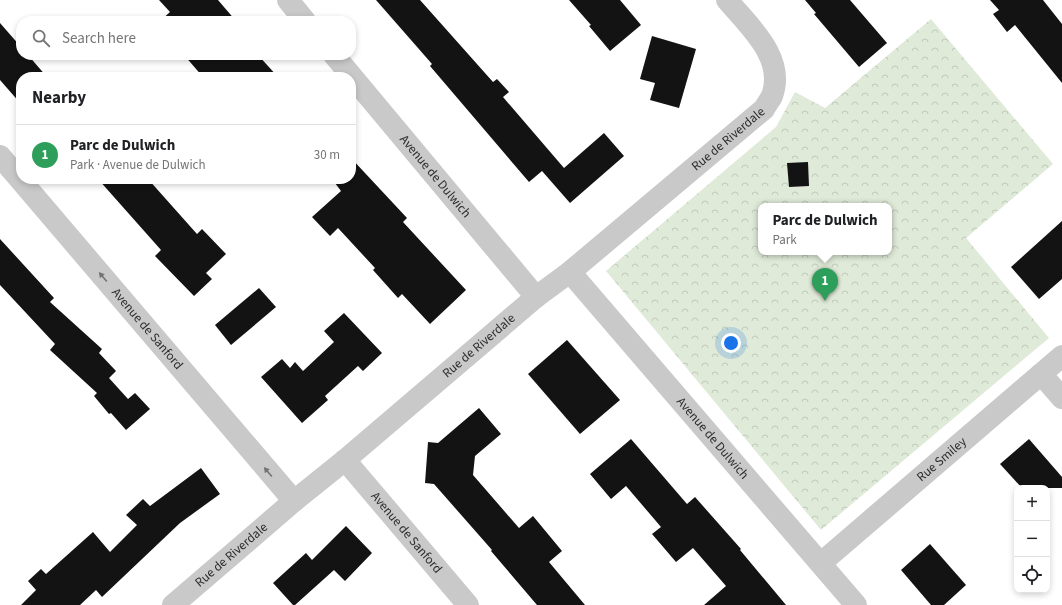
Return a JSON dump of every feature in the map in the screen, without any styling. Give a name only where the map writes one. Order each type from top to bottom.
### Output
[{"type":"street","points":[[288,0],[301,16]]},
{"type":"street","name":"Rue de Riverdale","points":[[173,605],[536,297],[570,272],[764,109],[772,96],[776,81],[772,58],[758,36],[727,0]]},
{"type":"street","name":"Avenue de Dulwich","points":[[338,60],[348,72]]},
{"type":"street","name":"Avenue de Dulwich","points":[[356,81],[536,297]]},
{"type":"street","name":"Avenue de Sanford","points":[[0,156],[16,175]]},
{"type":"street","name":"Avenue de Sanford","points":[[24,184],[294,501]]},
{"type":"street","name":"Avenue de Dulwich","points":[[570,272],[856,605]]},
{"type":"street","name":"Rue Smiley","points":[[821,563],[1062,356]]},
{"type":"street","points":[[1041,374],[1062,398]]},
{"type":"street","name":"Avenue de Sanford","points":[[345,460],[468,605]]},
{"type":"green space","points":[[931,19],[1053,164],[966,238],[1049,338],[821,530],[606,271],[776,127],[795,92],[825,108]]},
{"type":"building","points":[[159,0],[218,0],[232,16],[166,16],[170,12]]},
{"type":"building","points":[[376,0],[420,0],[493,82],[497,79],[509,92],[503,97],[564,168],[604,133],[624,156],[570,203],[542,171],[529,182],[430,66],[432,64]]},
{"type":"building","points":[[569,0],[620,0],[641,25],[610,51],[589,26],[591,25]]},
{"type":"building","points":[[805,0],[850,0],[887,43],[859,67],[814,14],[816,13]]},
{"type":"building","points":[[990,0],[1043,0],[1062,24],[1062,83],[1015,25],[1007,32],[993,14],[999,10]]},
{"type":"building","points":[[0,23],[16,41],[16,60],[32,60],[43,72],[16,72],[16,98],[0,80]]},
{"type":"building","points":[[652,36],[696,49],[679,108],[650,100],[655,83],[640,79]]},
{"type":"building","points":[[188,60],[263,60],[273,72],[199,72]]},
{"type":"building","points":[[808,162],[809,186],[789,187],[787,163]]},
{"type":"building","points":[[356,163],[407,218],[403,222],[466,290],[430,324],[402,294],[398,298],[373,270],[375,268],[338,228],[330,236],[312,217],[341,191],[336,184],[356,184]]},
{"type":"building","points":[[102,184],[152,184],[197,234],[202,229],[226,254],[206,273],[212,279],[194,296],[155,256],[161,250]]},
{"type":"building","points":[[1062,221],[1062,279],[1039,299],[1011,267]]},
{"type":"building","points":[[0,239],[54,298],[50,302],[102,349],[99,353],[116,371],[109,378],[128,399],[135,393],[150,409],[126,430],[111,413],[109,414],[94,396],[97,393],[50,350],[55,344],[0,285]]},
{"type":"building","points":[[259,288],[276,307],[231,345],[215,325]]},
{"type":"building","points":[[344,313],[382,353],[363,371],[358,366],[325,396],[328,400],[302,423],[261,377],[282,359],[290,368],[295,362],[303,371],[334,342],[324,331]]},
{"type":"building","points":[[567,340],[620,400],[580,434],[528,374]]},
{"type":"building","points":[[479,408],[501,434],[475,456],[473,475],[519,528],[533,516],[562,551],[549,562],[585,605],[537,605],[491,551],[492,550],[434,484],[425,483],[428,442],[438,443]]},
{"type":"building","points":[[631,439],[687,504],[695,497],[741,549],[740,550],[786,605],[704,605],[726,586],[693,548],[676,562],[652,534],[661,527],[626,486],[611,499],[590,474]]},
{"type":"building","points":[[1029,439],[1062,477],[1062,488],[1050,488],[1050,485],[1019,485],[1000,464]]},
{"type":"building","points":[[201,468],[220,494],[180,523],[102,597],[96,590],[80,605],[21,605],[36,590],[28,581],[41,569],[46,574],[93,532],[110,552],[137,525],[126,515],[143,499],[150,506]]},
{"type":"building","points":[[346,526],[372,553],[345,581],[334,570],[295,605],[293,605],[273,583],[306,553],[312,560]]},
{"type":"building","points":[[930,544],[966,585],[944,605],[931,605],[901,570]]},
{"type":"place","name":"Parc de Dulwich","points":[[825,301]]}]
